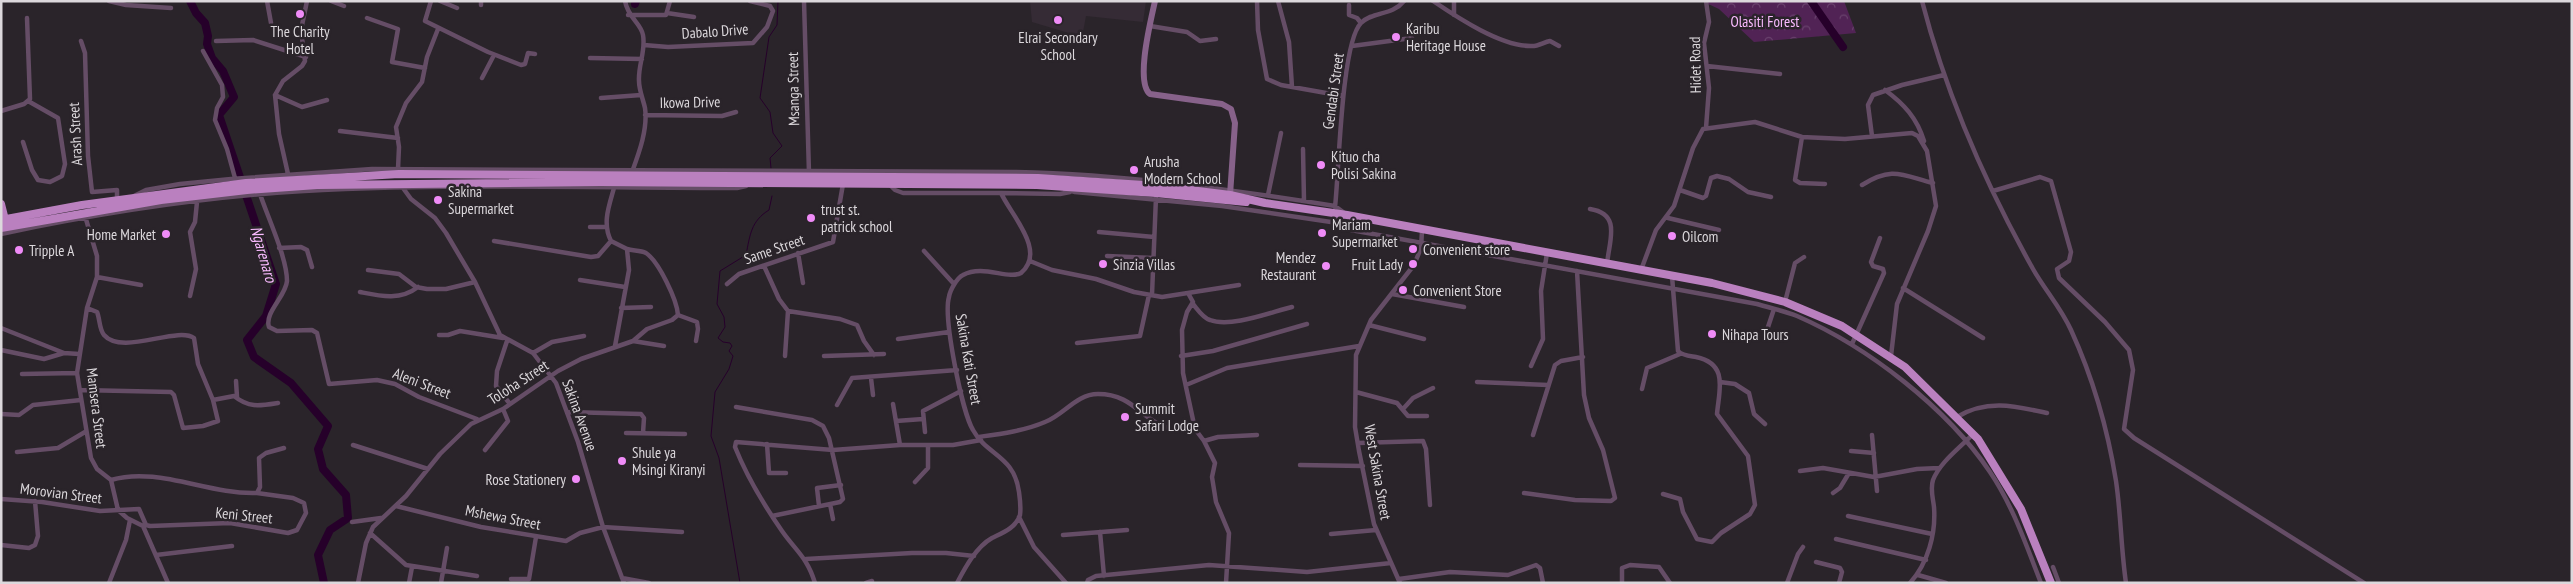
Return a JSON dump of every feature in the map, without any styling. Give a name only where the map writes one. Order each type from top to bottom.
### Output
[{"type":"highway","points":[[246,186],[399,174],[631,173],[659,179]]},
{"type":"highway","points":[[3,224],[19,216],[129,198],[235,186],[696,179],[809,173],[1038,178],[1230,189],[1241,200]]},
{"type":"highway","points":[[696,179],[756,184],[1062,187],[1156,196],[1241,200],[1267,199],[1422,230],[1737,288],[1785,302],[1858,334],[1892,356],[1957,416],[1973,434],[2006,481],[2022,509],[2051,583]]},
{"type":"highway","points":[[3,224],[85,214],[235,186]]},
{"type":"highway","points":[[1,205],[19,216]]},
{"type":"highway","points":[[1,205],[3,224]]},
{"type":"street","points":[[109,1],[126,5],[171,8]]},
{"type":"street","points":[[267,1],[271,23]]},
{"type":"street","points":[[288,174],[279,134],[275,95],[280,85],[302,66],[306,57],[301,29],[306,1]]},
{"type":"street","points":[[331,1],[344,6]]},
{"type":"street","points":[[431,1],[425,21],[438,29],[494,55],[523,65],[528,53],[535,54]]},
{"type":"street","points":[[440,1],[457,8]]},
{"type":"street","points":[[625,1],[628,15],[641,29],[644,46],[639,80],[645,115],[641,142],[631,173]]},
{"type":"street","points":[[667,13],[670,1]]},
{"type":"street","name":"Dabalo Drive","points":[[644,46],[668,47],[753,43],[767,27],[773,11],[768,5],[750,1]]},
{"type":"street","name":"Msanga Street","points":[[804,1],[809,173]]},
{"type":"street","points":[[1155,1],[1143,77],[1148,93],[1225,105],[1233,113],[1235,122],[1230,189],[1267,199],[1304,201],[1334,213]]},
{"type":"street","points":[[1257,1],[1258,30],[1267,79],[1274,84],[1344,96]]},
{"type":"street","points":[[1278,1],[1289,42],[1292,87]]},
{"type":"street","points":[[1349,5],[1349,15],[1357,18],[1361,23],[1393,11],[1404,1]]},
{"type":"street","points":[[1433,1],[1454,15],[1512,43],[1533,46],[1550,41],[1559,46]]},
{"type":"street","points":[[1454,1],[1454,15]]},
{"type":"street","name":"Hidet Road","points":[[1706,1],[1709,22],[1704,43],[1709,88],[1706,128]]},
{"type":"street","points":[[1922,1],[1944,75],[1993,191],[2033,270],[2071,330],[2096,398],[2116,480],[2126,583]]},
{"type":"street","points":[[628,15],[664,15],[667,13],[694,17]]},
{"type":"street","points":[[1,111],[28,101],[31,96],[27,18]]},
{"type":"street","points":[[366,18],[398,29],[392,62],[424,68]]},
{"type":"street","name":"Gendabi Street","points":[[1334,213],[1344,96],[1352,46],[1361,23]]},
{"type":"street","points":[[1150,26],[1187,32],[1200,41],[1216,39]]},
{"type":"street","points":[[398,168],[396,127],[406,103],[422,82],[424,68],[438,29]]},
{"type":"street","points":[[1352,46],[1412,38]]},
{"type":"street","points":[[216,41],[253,40],[306,57]]},
{"type":"street","name":"Arash Street","points":[[81,41],[86,53],[88,156],[92,192],[117,190],[118,200]]},
{"type":"street","points":[[203,51],[222,85],[223,97],[217,108],[214,120],[227,149],[235,186]]},
{"type":"street","points":[[482,78],[494,55]]},
{"type":"street","points":[[590,58],[642,59]]},
{"type":"street","points":[[1707,66],[1780,74]]},
{"type":"street","points":[[1872,136],[1869,102],[1873,95],[1885,90],[1944,75]]},
{"type":"street","points":[[1885,90],[1897,99],[1918,122],[1936,199],[1934,214],[1903,288],[1894,316],[1892,356]]},
{"type":"street","points":[[275,95],[304,107],[327,100]]},
{"type":"street","points":[[601,98],[642,95]]},
{"type":"street","points":[[22,142],[32,170],[38,180],[50,182],[62,176],[65,164],[58,118],[28,101]]},
{"type":"street","name":"Ikowa Drive","points":[[645,115],[722,116],[736,112]]},
{"type":"street","points":[[1642,270],[1656,230],[1668,218],[1680,190],[1698,136],[1706,128],[1756,122],[1802,138],[1845,139],[1912,133],[1918,136],[1924,143]]},
{"type":"street","points":[[340,131],[398,138]]},
{"type":"street","points":[[1267,199],[1281,133]]},
{"type":"street","points":[[1802,138],[1795,180],[1800,183],[1825,184]]},
{"type":"street","points":[[1303,150],[1304,201]]},
{"type":"street","points":[[1,234],[85,214],[197,202],[256,176],[398,168],[631,173],[809,173]]},
{"type":"street","points":[[1862,185],[1878,175],[1889,173],[1933,183]]},
{"type":"street","points":[[1680,190],[1704,198],[1711,178],[1717,176],[1729,179],[1748,192],[1771,197]]},
{"type":"street","points":[[1993,191],[2040,177],[2051,181],[2072,258],[2056,269],[2059,278],[2100,317],[2129,350],[2132,359],[2133,370],[2124,429],[2134,438],[2364,583]]},
{"type":"street","points":[[235,186],[260,194],[403,188],[738,188],[756,184]]},
{"type":"street","name":"Same Street","points":[[727,284],[739,274],[833,242],[843,184]]},
{"type":"street","points":[[889,184],[895,190],[903,193],[1060,194],[1072,192],[1156,196],[1334,213]]},
{"type":"street","points":[[1062,187],[1072,192]]},
{"type":"street","points":[[403,188],[440,225],[475,282],[505,339],[497,371],[496,387],[510,404]]},
{"type":"street","points":[[614,188],[608,207],[607,227],[611,241],[627,249],[640,251],[649,256],[676,301],[678,315],[697,322],[696,341]]},
{"type":"street","points":[[924,251],[954,284],[961,276],[971,272],[987,271],[1017,276],[1026,269],[1030,262],[1026,234],[1001,193]]},
{"type":"street","name":"Aleni Street","points":[[260,194],[286,273],[286,288],[268,324],[277,331],[312,330],[317,332],[328,383],[377,380],[395,384],[419,397],[477,419]]},
{"type":"street","points":[[1077,343],[1140,336],[1150,295],[1154,258],[1156,196]]},
{"type":"street","points":[[190,296],[196,269],[190,232],[195,222],[197,202]]},
{"type":"street","points":[[1590,209],[1603,212],[1610,221],[1612,230],[1607,264]]},
{"type":"street","points":[[1334,213],[1337,226],[1344,228],[1673,290],[1711,295],[1774,309],[1797,316],[1852,344],[1905,382],[1945,420],[1978,456],[2000,489],[2017,522],[2041,583]]},
{"type":"street","name":"Mamsera Street","points":[[85,214],[97,256],[98,277],[87,308],[77,374],[85,432],[94,465],[111,480]]},
{"type":"street","points":[[1668,218],[1719,230]]},
{"type":"street","points":[[590,227],[607,227]]},
{"type":"street","name":"West Sakina Street","points":[[1399,581],[1376,530],[1358,443],[1355,427],[1356,355],[1369,325],[1410,272],[1418,256],[1422,230]]},
{"type":"street","points":[[1099,232],[1154,237]]},
{"type":"street","points":[[1852,344],[1884,272],[1871,262],[1880,238]]},
{"type":"street","points":[[494,241],[591,257],[598,256],[611,241]]},
{"type":"street","points":[[279,248],[295,247],[307,250],[312,267]]},
{"type":"street","points":[[615,346],[630,265],[627,249]]},
{"type":"street","points":[[798,253],[803,283]]},
{"type":"street","points":[[1531,366],[1543,339],[1541,291],[1547,253]]},
{"type":"street","points":[[1107,256],[1154,258]]},
{"type":"street","points":[[1785,302],[1795,263],[1804,257]]},
{"type":"street","points":[[1030,262],[1045,268],[1082,275],[1150,295],[1171,296],[1239,284]]},
{"type":"street","points":[[764,266],[779,299],[788,311],[785,356]]},
{"type":"street","points":[[368,270],[405,277],[418,287],[440,289],[475,282]]},
{"type":"street","points":[[1524,493],[1575,500],[1615,499],[1602,450],[1589,418],[1582,383],[1577,271]]},
{"type":"street","points":[[1672,276],[1677,346],[1680,354]]},
{"type":"street","points":[[98,277],[141,285]]},
{"type":"street","points":[[580,280],[625,287]]},
{"type":"street","name":"Sakina Kati Street","points":[[954,284],[949,297],[949,332],[967,415],[979,439],[1012,470],[1020,495],[1019,517]]},
{"type":"street","points":[[360,292],[397,296],[410,293],[418,287]]},
{"type":"street","points":[[1903,288],[1983,338]]},
{"type":"street","points":[[1188,293],[1192,298],[1193,304],[1205,318],[1218,322],[1252,318],[1292,306]]},
{"type":"street","points":[[1392,294],[1464,307]]},
{"type":"street","points":[[1193,304],[1183,322],[1181,356],[1194,429],[1204,441],[1214,463],[1212,477],[1218,507],[1228,527],[1226,583]]},
{"type":"street","points":[[621,308],[651,307]]},
{"type":"street","points":[[80,390],[171,392],[174,395],[181,425],[185,429],[217,422],[219,418],[200,369],[196,343],[192,336],[183,335],[132,342],[109,339],[102,332],[98,312],[87,308]]},
{"type":"street","points":[[1766,333],[1774,309]]},
{"type":"street","points":[[788,311],[840,319],[857,325],[874,355]]},
{"type":"street","name":"Toloha Street","points":[[358,583],[370,533],[381,518],[396,506],[449,444],[477,419],[503,409],[551,375],[615,346],[633,341],[646,329],[678,315]]},
{"type":"street","points":[[1181,356],[1213,351],[1307,324]]},
{"type":"street","points":[[1369,325],[1424,339]]},
{"type":"street","points":[[1,328],[64,353],[79,354]]},
{"type":"street","name":"Sakina Avenue","points":[[439,335],[448,335],[460,331],[505,339],[533,353],[551,375],[567,412],[603,527],[623,580]]},
{"type":"street","points":[[898,339],[949,332]]},
{"type":"street","points":[[533,353],[552,342],[584,336]]},
{"type":"street","points":[[633,341],[664,346]]},
{"type":"street","points":[[1186,385],[1227,368],[1359,346]]},
{"type":"street","points":[[1,350],[44,359],[64,353]]},
{"type":"street","points":[[824,356],[884,354]]},
{"type":"street","points":[[1642,389],[1647,368],[1680,354],[1709,361],[1717,370],[1720,382],[1717,414],[1748,456],[1756,496],[1754,508],[1740,522],[1721,533],[1712,542],[1700,542],[1683,512],[1680,499],[1663,494]]},
{"type":"street","points":[[1534,435],[1548,385],[1558,363],[1582,357]]},
{"type":"street","points":[[838,405],[852,378],[957,370]]},
{"type":"street","points":[[22,374],[77,374]]},
{"type":"street","points":[[871,378],[873,395]]},
{"type":"street","points":[[236,381],[237,397],[241,403],[252,405],[278,403]]},
{"type":"street","points":[[1477,382],[1548,385]]},
{"type":"street","points":[[1720,382],[1735,384],[1749,393],[1754,414],[1765,424]]},
{"type":"street","points":[[1403,409],[1413,398],[1433,388]]},
{"type":"street","points":[[925,432],[923,411],[961,391]]},
{"type":"street","points":[[1356,392],[1397,403],[1408,416],[1427,416]]},
{"type":"street","points":[[814,583],[806,559],[772,516],[744,470],[735,446],[736,442],[833,450],[900,445],[952,445],[1045,422],[1076,401],[1098,394],[1128,400],[1152,422],[1163,427],[1177,431],[1194,429]]},
{"type":"street","points":[[213,400],[237,397]]},
{"type":"street","points":[[1,414],[19,415],[33,405],[81,400]]},
{"type":"street","points":[[893,404],[900,445]]},
{"type":"street","points":[[1957,416],[1978,407],[2010,404],[2047,413]]},
{"type":"street","points":[[736,407],[820,424],[829,438],[833,450],[843,499],[840,502],[772,516]]},
{"type":"street","points":[[485,450],[508,421],[503,409]]},
{"type":"street","points":[[567,412],[641,414],[644,418],[643,433]]},
{"type":"street","points":[[896,421],[923,420]]},
{"type":"street","points":[[17,452],[58,448],[85,432]]},
{"type":"street","points":[[626,432],[685,434]]},
{"type":"street","points":[[1872,434],[1875,477],[1878,491]]},
{"type":"street","points":[[1910,583],[1926,560],[1932,534],[1932,483],[1939,468],[1973,434]]},
{"type":"street","points":[[1204,441],[1226,436],[1257,435]]},
{"type":"street","points":[[1358,443],[1423,441],[1426,449],[1430,504]]},
{"type":"street","points":[[767,444],[769,473],[786,473]]},
{"type":"street","points":[[354,445],[428,469]]},
{"type":"street","points":[[915,482],[928,468],[928,445]]},
{"type":"street","name":"Keni Street","points":[[257,493],[260,488],[259,458],[266,453],[284,448]]},
{"type":"street","points":[[1851,451],[1874,453]]},
{"type":"street","points":[[1300,465],[1363,466]]},
{"type":"street","points":[[1800,471],[1823,468],[1875,477],[1917,468],[1939,468]]},
{"type":"street","points":[[1833,494],[1840,488],[1849,474]]},
{"type":"street","name":"Keni Street","points":[[111,480],[129,476],[146,477],[210,490],[257,493],[293,498],[304,504],[306,513],[297,530],[288,532],[230,523],[150,526],[146,525],[139,509],[118,510]]},
{"type":"street","points":[[111,480],[118,510],[130,520],[143,526],[168,583]]},
{"type":"street","points":[[819,506],[817,488],[841,485]]},
{"type":"street","name":"Morovian Street","points":[[1,499],[36,501],[100,511],[118,510]]},
{"type":"street","points":[[1,545],[29,548],[35,545],[38,536],[36,501]]},
{"type":"street","points":[[830,504],[833,520]]},
{"type":"street","name":"Mshewa Street","points":[[396,506],[430,516],[566,541],[580,533],[603,527],[682,532]]},
{"type":"street","points":[[1848,516],[1932,534]]},
{"type":"street","points":[[957,583],[974,556],[985,543],[1009,530],[1019,517],[1034,547],[1066,583]]},
{"type":"street","points":[[352,522],[381,518]]},
{"type":"street","points":[[109,583],[126,540],[130,520]]},
{"type":"street","points":[[1063,534],[1127,530]]},
{"type":"street","points":[[1331,534],[1376,530]]},
{"type":"street","points":[[1100,532],[1104,576]]},
{"type":"street","points":[[370,533],[400,561],[412,567],[477,576]]},
{"type":"street","points":[[511,579],[526,580],[530,576],[536,537]]},
{"type":"street","points":[[1836,538],[1926,560]]},
{"type":"street","points":[[156,555],[232,546]]},
{"type":"street","points":[[1787,583],[1798,554],[1803,547]]},
{"type":"street","points":[[441,583],[447,548]]},
{"type":"street","points":[[806,559],[946,552],[974,556]]},
{"type":"street","points":[[1816,562],[1840,568],[1842,572],[1839,583]]},
{"type":"street","points":[[1087,583],[1091,578],[1170,568],[1228,566],[1306,572],[1391,563]]},
{"type":"street","points":[[1622,583],[1622,568],[1630,565],[1659,567],[1670,583]]},
{"type":"street","points":[[1399,581],[1450,572],[1508,575],[1536,566],[1540,568],[1543,583]]},
{"type":"street","points":[[409,583],[412,567]]},
{"type":"street","points":[[2053,568],[2059,583]]},
{"type":"street","points":[[1918,574],[1946,583]]},
{"type":"street","points":[[623,580],[649,583]]},
{"type":"street","points":[[866,583],[872,581]]},
{"type":"shaded area","name":"Elrai Secondary School","points":[[1030,1],[1146,1],[1143,22],[1086,16],[1082,37],[1032,22]]},
{"type":"green space","name":"Olasiti Forest","points":[[1702,1],[1844,1],[1856,33],[1754,42],[1719,9]]},
{"type":"waterway","name":"Ngarenaro","points":[[190,1],[196,13],[205,23],[208,36],[207,44],[212,58],[223,71],[234,97],[219,115],[276,284],[266,316],[247,340],[254,357],[291,383],[328,426],[318,449],[323,469],[346,495],[348,518],[330,530],[318,555],[324,583]]},
{"type":"waterway","points":[[771,168],[770,158],[782,146],[773,133],[770,112],[760,98],[769,37],[777,25],[778,1]]},
{"type":"waterway","points":[[1811,1],[1843,47]]},
{"type":"waterway","points":[[740,583],[719,458],[711,436],[715,392],[729,369],[733,356],[729,351],[732,346],[730,343],[723,342],[718,338],[725,327],[724,317],[717,304],[720,271],[746,255],[752,229],[758,219],[769,210],[772,196]]},
{"type":"place","name":"The Charity Hotel","points":[[300,14]]},
{"type":"place","name":"Elrai Secondary School","points":[[1058,20]]},
{"type":"place","name":"Karibu Heritage House","points":[[1396,37]]},
{"type":"place","name":"Kituo cha Polisi Sakina","points":[[1321,165]]},
{"type":"place","name":"Arusha Modern School","points":[[1134,170]]},
{"type":"place","name":"Sakina Supermarket","points":[[438,200]]},
{"type":"place","name":"trust st. patrick school","points":[[811,218]]},
{"type":"place","name":"Mariam Supermarket","points":[[1322,233]]},
{"type":"place","name":"Home Market","points":[[166,234]]},
{"type":"place","name":"Oilcom","points":[[1672,236]]},
{"type":"place","name":"Convenient store","points":[[1413,249]]},
{"type":"place","name":"Tripple A","points":[[19,250]]},
{"type":"place","name":"Sinzia Villas","points":[[1103,264]]},
{"type":"place","name":"Fruit Lady","points":[[1413,264]]},
{"type":"place","name":"Mendez Restaurant","points":[[1326,266]]},
{"type":"place","name":"Convenient Store","points":[[1403,290]]},
{"type":"place","name":"Nihapa Tours","points":[[1712,334]]},
{"type":"place","name":"Summit Safari Lodge","points":[[1125,417]]},
{"type":"place","name":"Shule ya Msingi Kiranyi","points":[[622,461]]},
{"type":"place","name":"Rose Stationery","points":[[576,479]]}]
